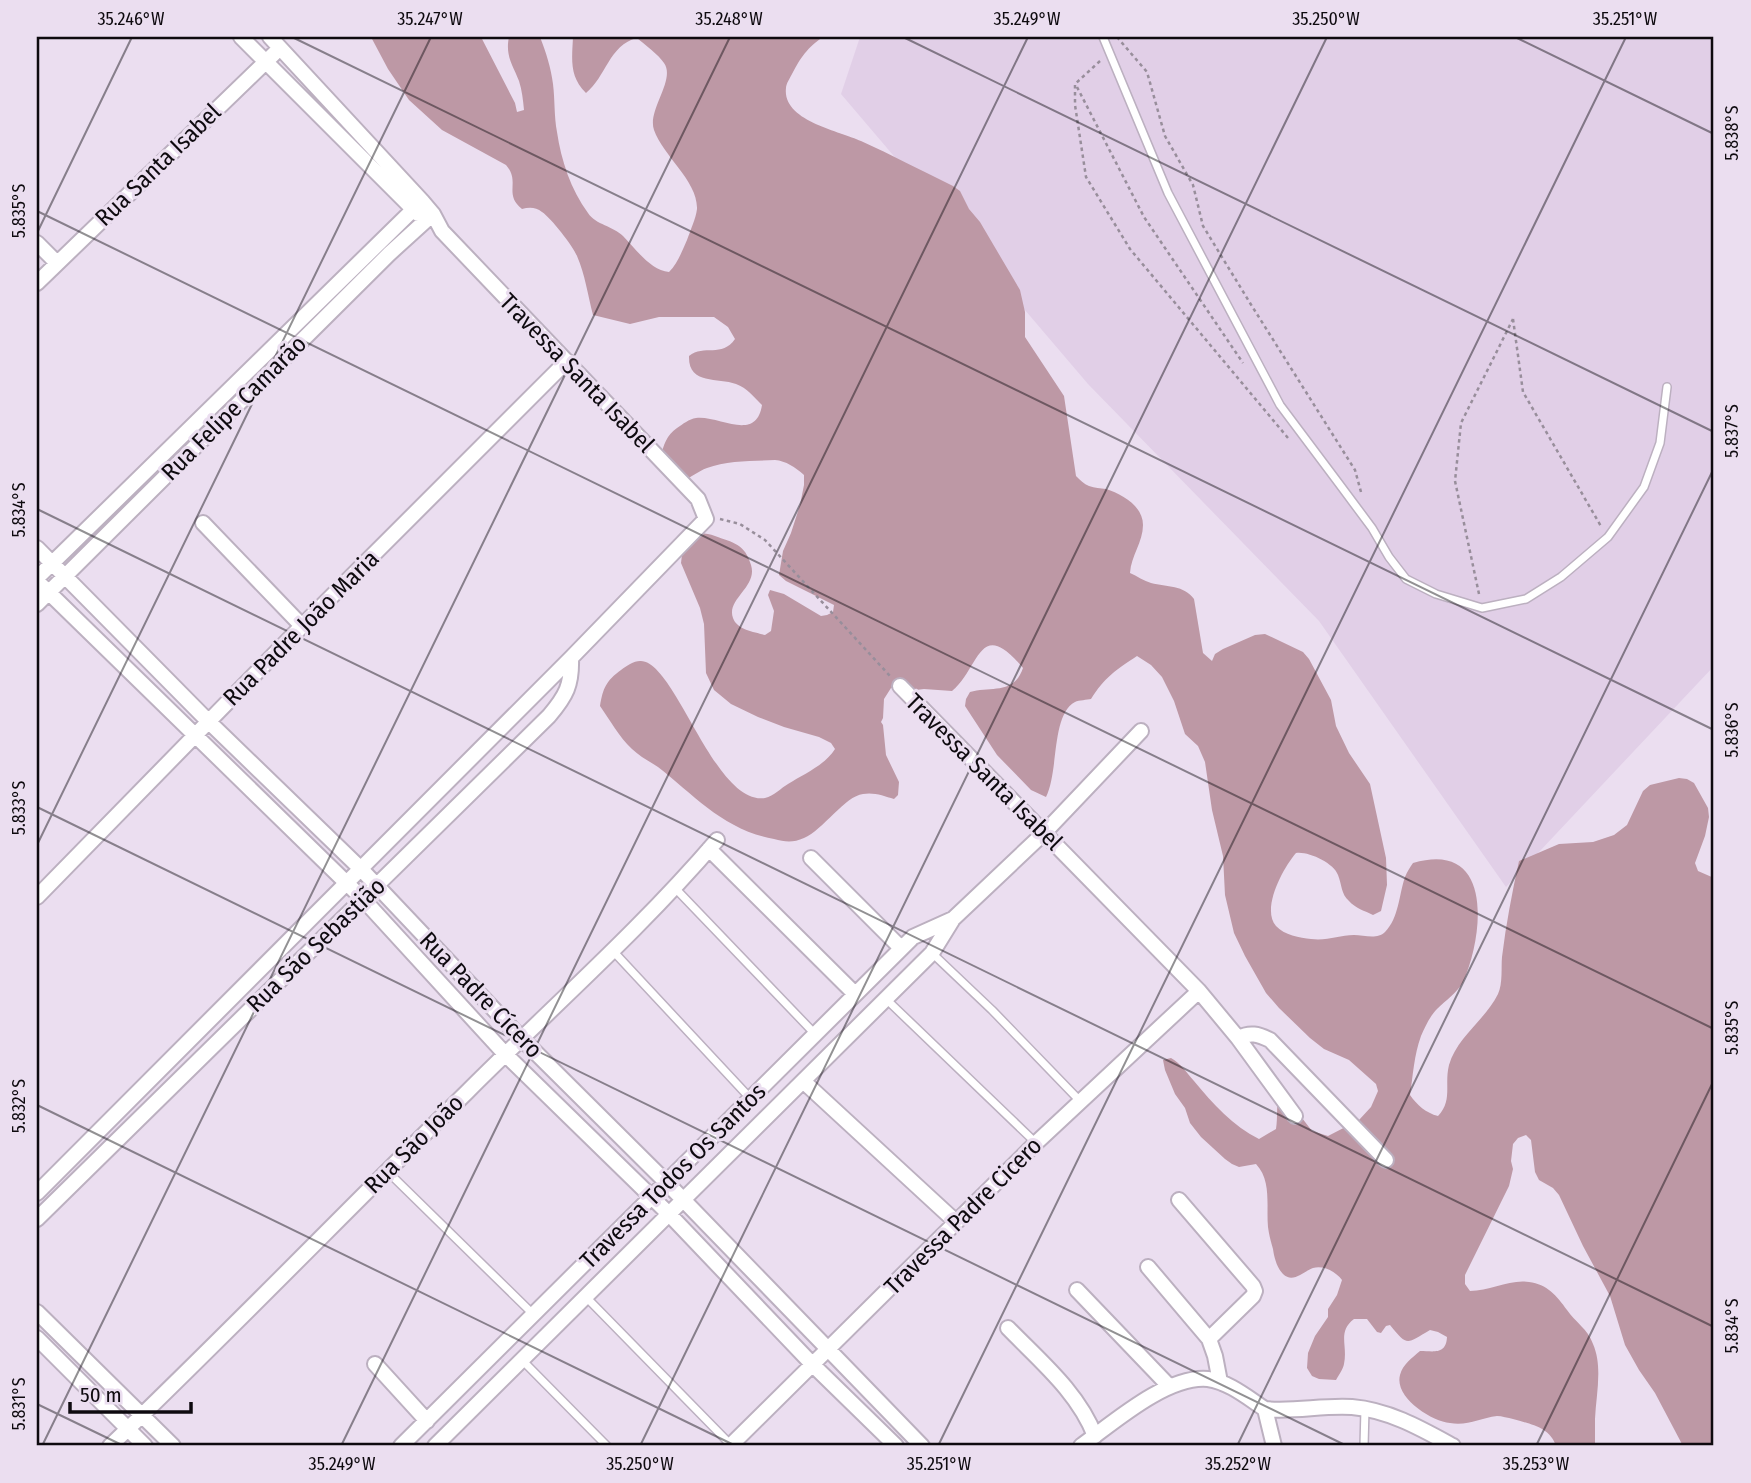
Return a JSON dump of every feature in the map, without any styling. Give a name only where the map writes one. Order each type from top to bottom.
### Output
[{"type":"street","name":"Travessa Santa Isabel","points":[[242,37],[265,62],[418,205]]},
{"type":"street","name":"Travessa Santa Isabel","points":[[275,42],[429,218],[698,499],[713,519]]},
{"type":"street","name":"Rua Santa Isabel","points":[[37,283],[265,62],[275,42]]},
{"type":"street","name":"Rua Felipe Camarão","points":[[37,579],[418,205]]},
{"type":"street","name":"Rua Felipe Camarão","points":[[37,604],[429,218]]},
{"type":"street","points":[[37,243],[57,263]]},
{"type":"street","name":"Rua Padre João Maria","points":[[37,897],[208,721],[567,361]]},
{"type":"street","name":"Rua São Sebastião","points":[[37,1194],[713,519]]},
{"type":"street","points":[[203,523],[302,626]]},
{"type":"street","name":"Rua Padre Cícero","points":[[37,548],[208,721],[377,885],[522,1038],[684,1200],[922,1446]]},
{"type":"street","name":"Rua Padre Cícero","points":[[37,579],[363,899],[506,1054],[669,1214],[813,1365],[896,1446]]},
{"type":"street","name":"Rua São Sebastião","points":[[37,1219],[549,716],[566,694],[572,671],[571,658]]},
{"type":"street","name":"Travessa Santa Isabel","points":[[900,686],[1199,991],[1296,1116]]},
{"type":"street","name":"Travessa Todos Os Santos","points":[[435,1446],[932,953],[953,919],[1044,833],[1141,731]]},
{"type":"street","name":"Rua São João","points":[[110,1446],[613,951],[675,888],[713,844],[855,994]]},
{"type":"street","points":[[811,859],[901,948]]},
{"type":"street","name":"Travessa Todos Os Santos","points":[[401,1446],[901,948],[913,937],[953,919]]},
{"type":"street","points":[[869,980],[886,999]]},
{"type":"street","name":"Travessa Padre Cicero","points":[[731,1446],[1036,1143],[1199,991]]},
{"type":"street","points":[[1238,1038],[1252,1034],[1270,1040],[1386,1160]]},
{"type":"street","points":[[175,1055],[190,1069]]},
{"type":"street","points":[[803,1081],[956,1222]]},
{"type":"street","points":[[1179,1200],[1255,1289],[1253,1296],[1209,1339]]},
{"type":"street","points":[[1148,1267],[1209,1339],[1220,1382]]},
{"type":"street","points":[[1077,1290],[1169,1386]]},
{"type":"street","points":[[37,1312],[173,1446]]},
{"type":"street","points":[[1008,1328],[1073,1395],[1090,1421],[1095,1436]]},
{"type":"street","points":[[37,1338],[145,1446]]},
{"type":"street","points":[[376,1364],[427,1421]]},
{"type":"street","points":[[1081,1446],[1169,1386],[1193,1379],[1220,1382],[1265,1409],[1364,1409],[1395,1417],[1453,1446]]},
{"type":"street","points":[[458,1390],[476,1406]]},
{"type":"street","points":[[1265,1409],[1273,1446]]},
{"type":"lane","points":[[1103,37],[1168,193],[1280,405],[1372,528],[1406,579],[1436,594],[1482,608],[1526,599],[1561,577],[1608,537],[1644,487],[1660,443],[1667,387]]},
{"type":"lane","points":[[675,888],[816,1034]]},
{"type":"lane","points":[[613,951],[751,1098]]},
{"type":"lane","points":[[932,953],[992,1010],[1081,1102]]},
{"type":"lane","points":[[886,999],[1036,1143]]},
{"type":"lane","points":[[387,1171],[533,1315]]},
{"type":"lane","points":[[586,1297],[731,1446]]},
{"type":"lane","points":[[522,1360],[607,1446]]},
{"type":"lane","points":[[1364,1409],[1364,1446]]},
{"type":"path","points":[[1117,37],[1147,72],[1165,136],[1193,185],[1203,226],[1354,470],[1361,493]]},
{"type":"path","points":[[1110,51],[1075,84],[1075,105],[1086,177],[1130,249],[1288,438]]},
{"type":"path","points":[[1075,84],[1144,217],[1249,372]]},
{"type":"path","points":[[1482,608],[1455,481],[1461,423],[1513,319],[1522,392],[1608,537]]},
{"type":"path","name":"Travessa Santa Isabel","points":[[713,519],[740,524],[765,540],[900,686]]},
{"type":"shaded area","points":[[371,37],[481,37],[517,112],[524,110],[524,106],[520,84],[509,55],[509,37],[540,37],[552,78],[561,153],[577,195],[591,217],[619,233],[650,263],[669,272],[681,253],[697,209],[692,188],[658,140],[654,130],[654,113],[667,78],[667,70],[655,53],[637,38],[620,47],[586,93],[574,74],[573,37],[823,37],[809,49],[795,68],[786,86],[787,99],[802,117],[873,146],[960,191],[1020,290],[1025,312],[1025,337],[1064,396],[1076,476],[1089,486],[1119,494],[1136,507],[1142,518],[1142,531],[1130,573],[1148,582],[1190,594],[1194,599],[1203,653],[1212,661],[1215,654],[1223,649],[1255,635],[1265,634],[1303,652],[1331,700],[1336,726],[1349,753],[1370,784],[1386,858],[1387,885],[1381,911],[1373,915],[1354,906],[1344,895],[1338,875],[1331,866],[1314,856],[1296,853],[1285,868],[1272,899],[1272,919],[1276,926],[1288,934],[1311,939],[1349,935],[1378,936],[1385,932],[1393,920],[1405,877],[1413,863],[1439,859],[1458,865],[1470,878],[1476,896],[1478,917],[1470,962],[1461,986],[1432,1015],[1421,1036],[1415,1058],[1410,1095],[1430,1113],[1438,1116],[1443,1110],[1447,1098],[1449,1065],[1453,1055],[1500,990],[1505,933],[1519,861],[1559,844],[1593,842],[1614,835],[1627,825],[1643,791],[1650,785],[1679,778],[1694,783],[1708,808],[1709,817],[1695,863],[1698,871],[1714,878],[1714,1446],[1683,1446],[1655,1393],[1625,1345],[1610,1296],[1559,1195],[1539,1180],[1535,1172],[1531,1140],[1526,1135],[1513,1144],[1513,1169],[1509,1186],[1465,1275],[1465,1284],[1470,1291],[1522,1282],[1541,1285],[1555,1296],[1585,1330],[1591,1339],[1598,1362],[1595,1446],[1556,1446],[1549,1434],[1539,1427],[1503,1417],[1456,1424],[1424,1413],[1403,1392],[1400,1375],[1406,1364],[1420,1351],[1438,1351],[1444,1347],[1447,1337],[1430,1330],[1408,1341],[1400,1337],[1390,1325],[1381,1333],[1377,1332],[1367,1319],[1354,1319],[1344,1334],[1344,1364],[1336,1380],[1312,1376],[1307,1368],[1308,1353],[1315,1336],[1328,1317],[1328,1309],[1342,1280],[1321,1267],[1291,1278],[1281,1272],[1269,1233],[1266,1186],[1261,1171],[1256,1164],[1239,1167],[1232,1164],[1201,1137],[1190,1123],[1185,1108],[1175,1094],[1163,1060],[1171,1058],[1178,1063],[1224,1114],[1259,1139],[1276,1129],[1279,1094],[1287,1093],[1312,1131],[1328,1136],[1359,1120],[1371,1107],[1378,1091],[1376,1084],[1349,1060],[1324,1049],[1279,1008],[1266,993],[1245,956],[1234,933],[1225,895],[1223,856],[1212,810],[1205,762],[1198,746],[1185,734],[1174,701],[1162,677],[1151,665],[1137,656],[1111,674],[1091,699],[1075,702],[1067,709],[1059,731],[1053,773],[1046,797],[1031,790],[997,755],[965,706],[970,692],[1008,686],[1019,677],[1023,668],[1008,653],[997,646],[989,646],[982,651],[952,691],[916,690],[900,685],[891,688],[884,699],[881,722],[886,755],[899,782],[898,795],[894,799],[871,794],[856,796],[819,828],[800,840],[782,841],[756,835],[725,820],[627,744],[600,706],[609,681],[628,665],[640,661],[653,667],[667,683],[712,758],[729,780],[746,794],[765,798],[771,796],[820,764],[835,749],[831,743],[819,737],[784,727],[731,704],[714,690],[706,673],[704,624],[700,608],[681,563],[684,538],[696,534],[711,535],[742,548],[749,558],[752,573],[732,611],[735,622],[742,628],[765,635],[771,631],[774,611],[768,595],[770,590],[784,594],[821,616],[833,612],[834,605],[779,575],[783,551],[800,505],[804,475],[779,461],[749,461],[715,465],[682,481],[661,457],[666,441],[674,431],[696,418],[735,425],[752,423],[762,405],[740,386],[705,378],[693,372],[689,356],[730,345],[735,339],[728,327],[714,317],[659,317],[630,324],[593,315],[580,263],[561,232],[540,210],[522,209],[516,204],[512,177],[506,165],[442,130],[409,100]]},
{"type":"shaded area","points":[[860,37],[1714,37],[1714,666],[1506,887],[1319,621],[1088,384],[841,94]]}]
